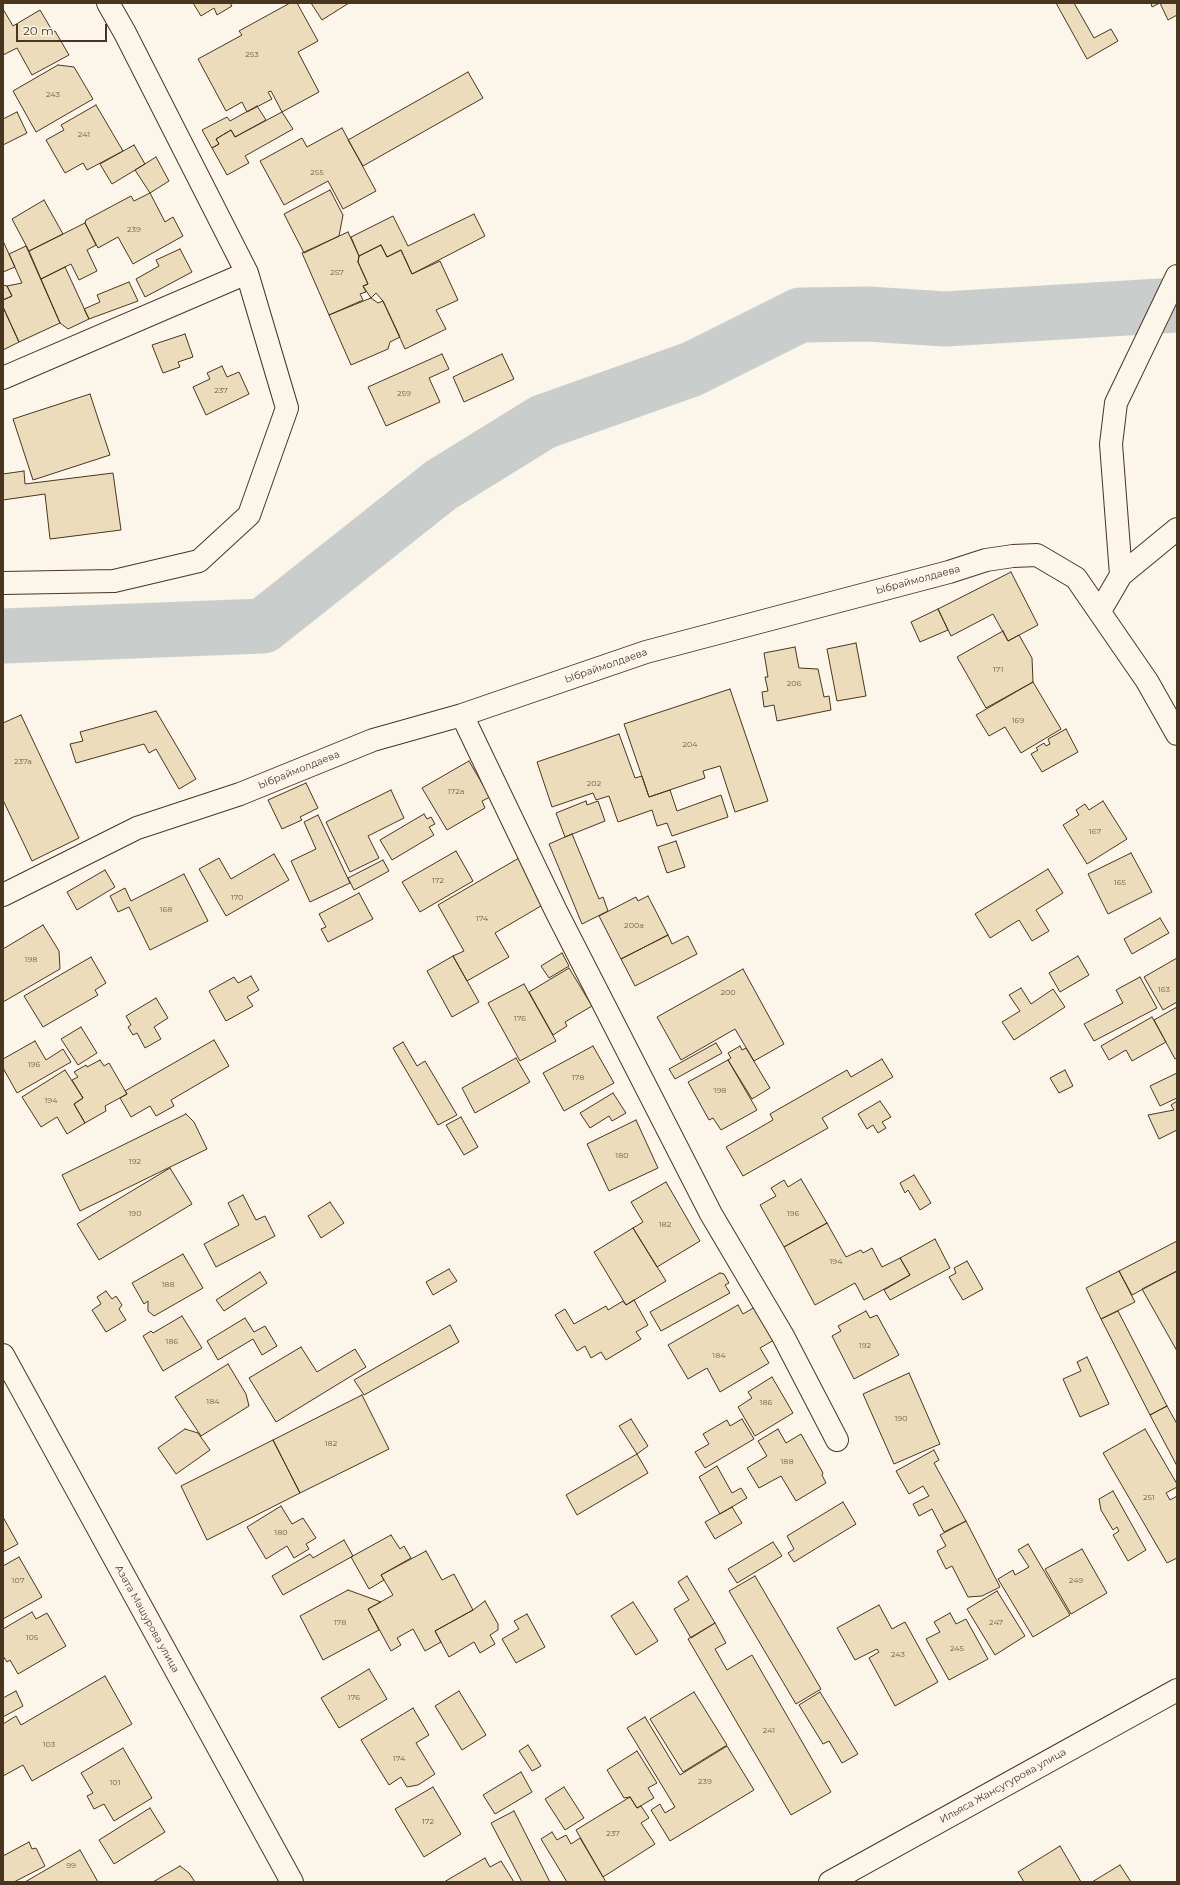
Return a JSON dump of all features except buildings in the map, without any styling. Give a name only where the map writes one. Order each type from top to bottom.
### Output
[{"type":"street","points":[[3,583],[114,581],[199,561],[249,515],[287,408],[247,273],[126,33],[108,3]]},
{"type":"street","points":[[3,378],[247,273]]},
{"type":"street","points":[[1121,575],[1111,444],[1116,403],[1177,276]]},
{"type":"street","points":[[1100,611],[1121,575],[1177,529]]},
{"type":"street","name":"Ыбраймолдаева","points":[[3,895],[137,828],[240,794],[373,740],[462,716],[646,652],[949,572],[986,560],[1013,556],[1037,555],[1076,578],[1147,681],[1177,734]]},
{"type":"street","points":[[462,716],[556,911],[711,1214],[783,1336],[837,1440]]},
{"type":"street","name":"Азата Машурова улица","points":[[3,1355],[292,1882]]},
{"type":"street","name":"Ильяса Жансугурова улица","points":[[830,1882],[1177,1690]]},
{"type":"waterway","points":[[3,636],[263,626],[441,485],[543,422],[692,369],[800,315],[868,314],[945,319],[1177,305]]}]
